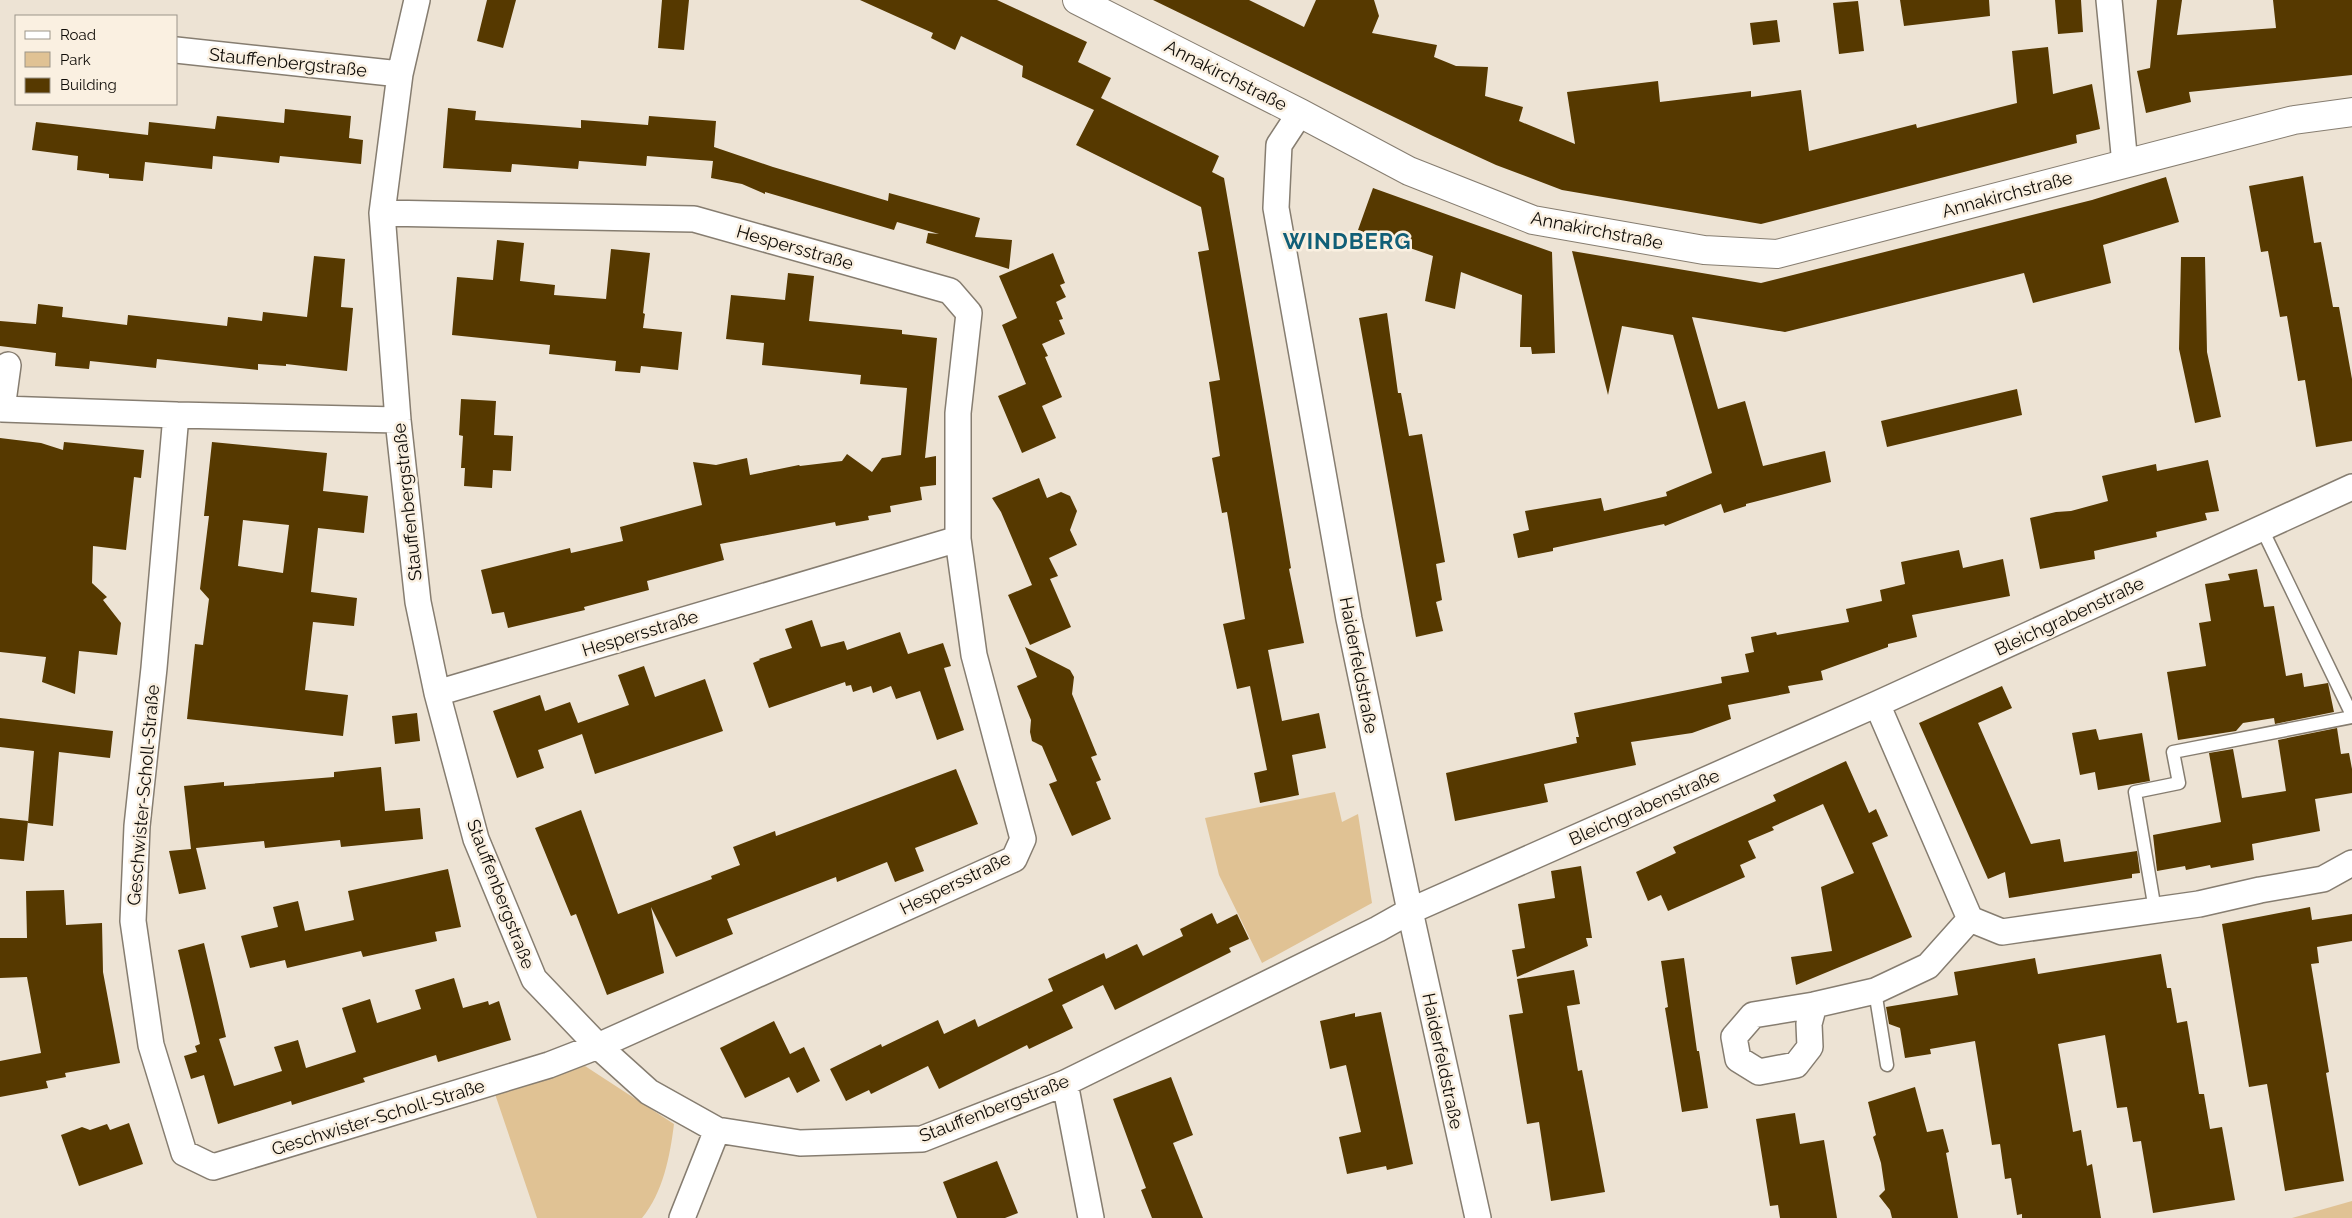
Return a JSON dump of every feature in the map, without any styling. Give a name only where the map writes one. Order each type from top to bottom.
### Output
[{"type":"street","name":"Stauffenbergstraße","points":[[417,0],[400,74],[382,213],[398,420],[418,602],[437,693],[476,839],[534,979],[598,1046],[649,1092],[717,1130],[800,1144],[922,1139],[1065,1083],[1378,929],[1410,911]]},
{"type":"street","name":"Annakirchstraße","points":[[1077,0],[1300,113],[1409,171],[1533,220],[1704,250],[1777,254],[2294,120],[2352,112]]},
{"type":"street","points":[[2109,0],[2125,164]]},
{"type":"street","name":"Stauffenbergstraße","points":[[178,50],[400,74]]},
{"type":"street","name":"Haiderfeldstraße","points":[[1300,113],[1279,145],[1276,208],[1349,619],[1410,911],[1478,1218]]},
{"type":"street","name":"Hespersstraße","points":[[382,213],[694,219],[950,291],[969,313],[958,414],[958,539],[974,655],[1023,839],[1014,859],[598,1046]]},
{"type":"street","points":[[8,365],[2,408],[176,415],[398,420]]},
{"type":"street","name":"Geschwister-Scholl-Straße","points":[[176,415],[154,668],[137,826],[132,921],[151,1045],[184,1153],[213,1167],[549,1065],[598,1046]]},
{"type":"street","name":"Bleichgrabenstraße","points":[[1410,911],[1877,704],[2352,487]]},
{"type":"street","name":"Hespersstraße","points":[[437,693],[958,539]]},
{"type":"street","points":[[1877,704],[1970,919],[2002,932],[2199,904],[2260,890],[2323,879],[2352,863]]},
{"type":"street","points":[[1814,1005],[1875,991],[1928,966],[1970,919]]},
{"type":"street","points":[[1065,1083],[1090,1218]]},
{"type":"street","points":[[682,1218],[717,1130]]},
{"type":"lane","points":[[2155,910],[2135,792],[2179,784],[2173,752],[2352,716],[2262,528]]},
{"type":"lane","points":[[1875,991],[1887,1065]]},
{"type":"green space","points":[[1335,792],[1342,822],[1358,814],[1372,903],[1262,963],[1219,875],[1205,818]]},
{"type":"green space","points":[[585,1066],[674,1124],[668,1161],[660,1186],[642,1218],[537,1218],[495,1094]]},
{"type":"green space","points":[[2352,1201],[2352,1218],[2292,1218]]},
{"type":"building","points":[[487,0],[516,0],[503,48],[477,41]]},
{"type":"building","points":[[662,0],[689,0],[684,50],[658,48]]},
{"type":"building","points":[[860,0],[997,0],[1087,42],[1078,62],[1111,78],[1101,98],[1219,156],[1212,172],[1224,178],[1291,568],[1289,569],[1304,643],[1268,650],[1282,721],[1319,713],[1326,748],[1292,755],[1299,795],[1260,803],[1254,773],[1267,770],[1250,686],[1237,689],[1223,624],[1245,619],[1227,512],[1222,513],[1212,458],[1220,456],[1209,382],[1220,380],[1198,252],[1209,250],[1201,207],[1076,145],[1094,110],[1022,77],[1023,66],[961,36],[955,50],[931,38],[933,33]]},
{"type":"building","points":[[1153,0],[1249,0],[1304,27],[1316,0],[1374,0],[1379,16],[1372,33],[1437,45],[1434,57],[1456,66],[1488,67],[1485,96],[1523,107],[1519,121],[1575,144],[1567,92],[1658,81],[1660,102],[1751,91],[1751,97],[1801,90],[1809,151],[1916,124],[1917,128],[2017,103],[2012,51],[2048,47],[2053,94],[2092,84],[2100,129],[2076,135],[2077,143],[1761,224],[1562,190],[1496,165],[1433,136]]},
{"type":"building","points":[[1900,0],[1989,0],[1990,16],[1904,26]]},
{"type":"building","points":[[2055,0],[2081,0],[2083,32],[2058,34]]},
{"type":"building","points":[[2157,0],[2182,0],[2177,35],[2276,28],[2273,0],[2352,0],[2352,75],[2189,92],[2191,102],[2146,113],[2137,71],[2150,68]]},
{"type":"building","points":[[1858,1],[1864,51],[1839,54],[1833,3]]},
{"type":"building","points":[[1777,20],[1780,42],[1753,45],[1750,23]]},
{"type":"building","points":[[448,108],[476,111],[475,120],[581,128],[581,120],[648,125],[649,116],[716,121],[714,147],[773,167],[888,201],[889,193],[980,218],[975,237],[1012,240],[1009,269],[926,243],[928,233],[939,234],[897,222],[894,230],[765,192],[765,194],[742,184],[711,178],[713,161],[647,156],[646,166],[579,161],[578,169],[512,164],[511,172],[443,168]]},
{"type":"building","points":[[285,109],[351,116],[349,138],[363,140],[361,164],[280,156],[279,163],[213,156],[212,169],[145,162],[143,181],[109,178],[109,174],[77,170],[78,156],[32,150],[36,122],[148,135],[149,122],[215,129],[217,116],[284,123]]},
{"type":"building","points":[[2303,176],[2314,243],[2321,242],[2333,307],[2339,307],[2352,379],[2352,441],[2316,447],[2305,380],[2298,381],[2287,316],[2280,317],[2268,251],[2261,252],[2249,186]]},
{"type":"building","points":[[2166,177],[2179,222],[2103,245],[2111,283],[2033,303],[2024,273],[1785,332],[1692,317],[1718,409],[1745,401],[1763,466],[1825,451],[1831,482],[1746,504],[1746,506],[1724,513],[1721,504],[1665,526],[1664,524],[1553,548],[1553,551],[1518,558],[1513,534],[1529,530],[1525,511],[1601,498],[1604,511],[1667,496],[1666,492],[1712,473],[1673,335],[1622,326],[1608,395],[1572,251],[1761,283],[2092,200]]},
{"type":"building","points":[[1373,188],[1552,252],[1555,353],[1532,354],[1531,347],[1520,347],[1522,295],[1461,272],[1455,309],[1425,301],[1433,256],[1358,230]]},
{"type":"building","points":[[497,240],[524,243],[520,281],[555,285],[554,295],[606,299],[611,249],[650,253],[643,328],[682,332],[678,370],[641,366],[640,373],[615,371],[616,361],[549,354],[550,345],[452,335],[457,277],[493,280]]},
{"type":"building","points":[[1053,253],[1065,283],[1060,285],[1066,297],[1056,302],[1063,319],[1059,320],[1065,334],[1042,344],[1048,356],[1045,357],[1062,397],[1042,406],[1056,438],[1022,453],[998,396],[1026,384],[1002,325],[1017,318],[999,276]]},
{"type":"building","points":[[314,256],[345,259],[341,307],[353,308],[347,371],[286,364],[286,366],[258,364],[258,370],[157,359],[156,368],[90,361],[89,369],[55,366],[56,353],[0,346],[0,321],[36,324],[38,304],[63,307],[62,317],[127,325],[128,315],[227,326],[228,317],[262,321],[263,312],[307,317]]},
{"type":"building","points":[[2181,257],[2205,257],[2207,352],[2221,417],[2195,423],[2179,349]]},
{"type":"building","points":[[788,273],[814,276],[809,321],[902,330],[902,334],[937,338],[925,458],[936,456],[936,485],[920,487],[922,500],[890,506],[891,512],[868,516],[869,520],[836,526],[835,522],[720,544],[724,560],[647,581],[649,590],[584,607],[585,610],[508,628],[504,612],[492,614],[481,570],[570,548],[571,553],[623,541],[620,527],[702,505],[693,462],[716,465],[747,458],[750,475],[799,465],[842,461],[847,454],[872,472],[882,458],[901,455],[907,388],[860,384],[861,375],[762,365],[764,343],[726,339],[731,295],[785,300]]},
{"type":"building","points":[[1387,313],[1398,393],[1401,393],[1409,436],[1422,434],[1445,562],[1436,564],[1442,600],[1436,602],[1443,631],[1416,637],[1359,318]]},
{"type":"building","points":[[2017,389],[2022,415],[1887,447],[1881,421]]},
{"type":"building","points":[[461,399],[496,401],[494,435],[513,436],[511,471],[493,470],[492,488],[464,486],[465,468],[461,468],[463,436],[459,435]]},
{"type":"building","points":[[0,438],[41,443],[63,450],[64,442],[144,450],[141,478],[134,477],[126,550],[93,546],[92,583],[107,597],[103,600],[121,623],[117,655],[79,651],[75,694],[42,682],[46,657],[0,652]]},
{"type":"building","points":[[212,442],[327,453],[323,491],[368,496],[364,533],[318,528],[311,592],[357,598],[354,626],[313,622],[305,690],[348,695],[343,736],[187,719],[195,644],[203,645],[209,599],[200,589],[209,516],[204,516]],"holes":[[[243,520],[289,525],[283,573],[238,566]]]},
{"type":"building","points":[[2208,460],[2219,511],[2205,513],[2207,520],[2156,532],[2157,537],[2094,551],[2095,559],[2040,569],[2030,518],[2056,512],[2071,511],[2108,501],[2102,476],[2156,464],[2157,471]]},
{"type":"building","points":[[1039,478],[1047,498],[1061,492],[1070,496],[1077,511],[1070,530],[1077,545],[1049,558],[1058,576],[1050,579],[1071,627],[1030,645],[1008,595],[1032,585],[1001,512],[992,498]]},
{"type":"building","points":[[1959,550],[1963,568],[2003,559],[2010,596],[1912,615],[1917,637],[1888,644],[1888,647],[1821,671],[1823,680],[1788,686],[1790,693],[1728,705],[1731,719],[1692,733],[1631,742],[1636,765],[1544,784],[1548,802],[1455,821],[1446,773],[1577,743],[1576,737],[1579,737],[1574,713],[1722,683],[1721,677],[1749,672],[1745,654],[1754,652],[1751,637],[1776,632],[1777,635],[1849,622],[1846,609],[1882,601],[1880,590],[1905,584],[1901,562]]},
{"type":"building","points":[[2257,569],[2264,607],[2274,606],[2286,676],[2302,673],[2304,687],[2328,683],[2334,712],[2275,724],[2274,718],[2243,723],[2236,731],[2178,740],[2167,672],[2206,666],[2199,623],[2211,621],[2205,584],[2230,580],[2228,574]]},
{"type":"building","points":[[812,620],[821,647],[844,641],[847,650],[900,632],[908,654],[943,643],[951,666],[944,668],[964,730],[937,740],[920,691],[896,699],[891,686],[873,693],[871,686],[853,692],[851,685],[846,686],[845,682],[769,708],[753,663],[759,659],[792,648],[785,629]]},
{"type":"building","points":[[1025,647],[1070,670],[1074,677],[1072,694],[1097,755],[1091,757],[1101,780],[1096,782],[1111,819],[1072,836],[1049,784],[1057,781],[1042,746],[1032,741],[1030,732],[1031,720],[1017,686],[1037,677]]},
{"type":"building","points":[[644,666],[655,697],[705,679],[723,731],[595,774],[582,734],[538,750],[544,768],[517,778],[493,711],[540,695],[545,711],[570,702],[578,723],[629,705],[618,675]]},
{"type":"building","points":[[2002,686],[2012,708],[1978,723],[2031,844],[2060,839],[2064,862],[2137,851],[2140,873],[2132,874],[2132,878],[2009,898],[2005,872],[1988,879],[1919,723]]},
{"type":"building","points":[[417,713],[420,741],[395,744],[392,716]]},
{"type":"building","points":[[0,718],[113,731],[110,758],[59,752],[53,826],[28,823],[34,751],[0,747]]},
{"type":"building","points":[[2337,728],[2341,754],[2349,753],[2352,769],[2352,793],[2315,799],[2320,831],[2252,844],[2254,860],[2211,868],[2210,865],[2186,870],[2185,866],[2157,871],[2153,835],[2221,822],[2209,753],[2233,749],[2242,798],[2286,791],[2278,740]]},
{"type":"building","points":[[2096,729],[2099,740],[2142,733],[2150,781],[2098,790],[2095,772],[2080,775],[2072,733]]},
{"type":"building","points":[[1846,761],[1869,813],[1876,809],[1888,836],[1872,843],[1912,937],[1796,985],[1791,957],[1832,951],[1821,887],[1854,873],[1823,804],[1772,827],[1774,830],[1748,841],[1756,858],[1740,865],[1745,877],[1668,911],[1661,895],[1648,901],[1636,872],[1676,853],[1673,847],[1776,801],[1773,795]]},
{"type":"building","points":[[381,767],[385,811],[420,808],[423,839],[341,847],[340,840],[265,848],[264,841],[196,848],[206,889],[179,894],[169,851],[191,849],[184,786],[224,782],[224,786],[334,777],[334,772]]},
{"type":"building","points":[[956,769],[978,824],[915,848],[924,871],[895,882],[887,862],[837,882],[836,877],[727,919],[733,934],[676,957],[651,907],[664,973],[607,995],[576,914],[571,916],[535,828],[581,810],[618,914],[712,879],[711,876],[740,865],[733,847],[775,831],[776,836]]},
{"type":"building","points":[[0,818],[28,821],[24,861],[0,859]]},
{"type":"building","points":[[1581,866],[1592,938],[1586,938],[1588,946],[1517,977],[1512,950],[1525,948],[1518,904],[1555,898],[1551,871]]},
{"type":"building","points":[[448,869],[461,927],[435,932],[437,941],[363,957],[361,951],[287,968],[285,960],[250,968],[241,936],[278,927],[273,907],[298,901],[305,931],[354,920],[348,891]]},
{"type":"building","points":[[64,890],[66,925],[102,923],[103,972],[120,1063],[65,1073],[66,1077],[46,1081],[48,1088],[0,1097],[0,1061],[41,1053],[27,977],[0,978],[0,938],[27,938],[26,891]]},
{"type":"building","points":[[2310,907],[2312,920],[2352,914],[2352,941],[2317,947],[2319,963],[2311,964],[2329,1072],[2326,1073],[2344,1181],[2285,1191],[2267,1084],[2249,1087],[2222,924]]},
{"type":"building","points":[[1212,913],[1217,924],[1237,914],[1249,939],[1229,948],[1231,952],[1115,1010],[1103,985],[1062,1005],[1073,1028],[1029,1049],[1027,1045],[939,1089],[928,1066],[871,1094],[869,1090],[846,1101],[830,1069],[881,1044],[882,1047],[938,1020],[944,1034],[975,1019],[978,1027],[1053,991],[1048,979],[1104,953],[1106,959],[1137,944],[1143,956],[1183,936],[1180,929]]},
{"type":"building","points":[[204,943],[226,1037],[219,1039],[234,1086],[282,1071],[274,1047],[298,1040],[306,1068],[356,1052],[342,1008],[370,999],[377,1023],[421,1009],[415,990],[454,978],[463,1008],[488,1001],[489,1005],[499,1001],[511,1040],[438,1062],[436,1055],[363,1078],[365,1082],[292,1105],[291,1101],[218,1124],[204,1075],[191,1079],[184,1056],[197,1052],[195,1046],[200,1044],[178,950]]},
{"type":"building","points":[[2161,954],[2167,988],[2171,988],[2177,1023],[2187,1021],[2199,1094],[2204,1094],[2210,1129],[2222,1127],[2235,1200],[2153,1213],[2141,1141],[2133,1142],[2127,1107],[2117,1108],[2105,1035],[2058,1044],[2073,1132],[2081,1130],[2087,1166],[2092,1164],[2101,1218],[2022,1218],[2022,1214],[2017,1215],[2011,1178],[2005,1179],[2000,1144],[1992,1145],[1975,1041],[1930,1049],[1931,1054],[1905,1058],[1900,1028],[1889,1024],[1886,1007],[1958,995],[1954,972],[2035,958],[2038,974]]},
{"type":"building","points":[[1684,958],[1697,1051],[1699,1051],[1708,1108],[1682,1112],[1665,1008],[1668,1007],[1661,961]]},
{"type":"building","points":[[1574,970],[1580,1004],[1567,1006],[1578,1071],[1582,1070],[1605,1192],[1551,1201],[1539,1122],[1527,1124],[1509,1015],[1523,1013],[1517,979]]},
{"type":"building","points":[[1381,1012],[1413,1164],[1387,1170],[1386,1166],[1347,1174],[1339,1137],[1361,1132],[1346,1065],[1330,1069],[1320,1021],[1355,1013],[1355,1017]]},
{"type":"building","points":[[774,1021],[790,1054],[804,1047],[820,1081],[797,1093],[789,1077],[745,1098],[720,1048]]},
{"type":"building","points":[[1171,1077],[1193,1135],[1173,1143],[1203,1218],[1152,1218],[1141,1190],[1146,1188],[1113,1099]]},
{"type":"building","points":[[1915,1087],[1927,1132],[1943,1129],[1949,1152],[1946,1153],[1958,1218],[1892,1218],[1890,1210],[1879,1196],[1885,1190],[1881,1163],[1873,1137],[1876,1135],[1868,1102]]},
{"type":"building","points":[[1795,1113],[1800,1144],[1824,1140],[1837,1218],[1780,1218],[1778,1205],[1770,1206],[1756,1119]]},
{"type":"building","points":[[129,1123],[143,1164],[79,1186],[61,1135],[82,1127],[90,1130],[107,1124],[110,1130]]},
{"type":"building","points":[[997,1161],[1018,1213],[1005,1218],[957,1218],[943,1182]]},
{"type":"district","name":"WINDBERG","points":[[1347,241]]}]
